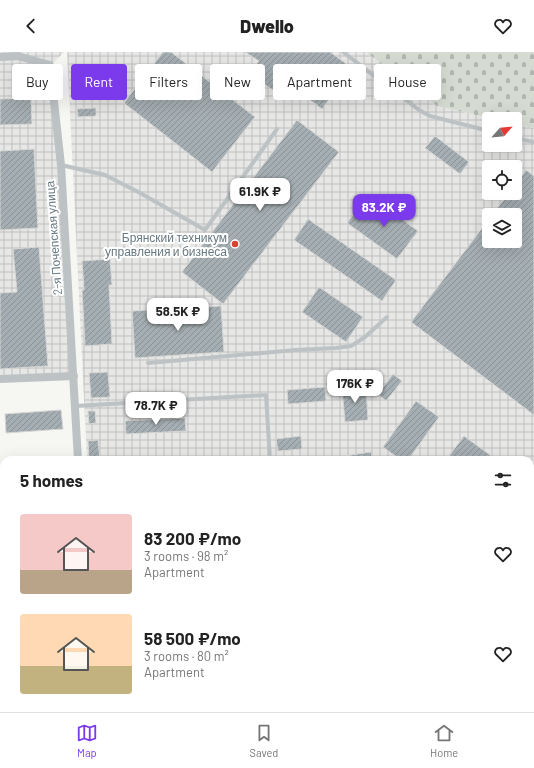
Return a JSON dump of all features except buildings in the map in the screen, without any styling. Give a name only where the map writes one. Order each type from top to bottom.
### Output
[{"type":"street","name":"2-я Почепская улица","points":[[0,57],[18,56],[50,65],[61,165],[78,456]]},
{"type":"street","points":[[0,379],[74,376]]},
{"type":"lane","points":[[344,52],[419,110],[430,116],[482,129]]},
{"type":"lane","points":[[61,165],[105,175],[205,230],[276,128]]},
{"type":"lane","points":[[522,139],[534,142]]},
{"type":"lane","points":[[148,364],[351,346],[365,337],[387,317]]},
{"type":"lane","points":[[76,406],[266,395],[270,456]]},
{"type":"shaded area","points":[[0,52],[64,52],[52,64],[12,64],[12,100],[53,100],[74,376],[0,379]]},
{"type":"shaded area","points":[[67,52],[366,52],[382,64],[374,64],[374,100],[429,100],[437,106],[482,116],[482,152],[522,152],[522,125],[534,128],[534,456],[87,456]]},
{"type":"green space","points":[[366,52],[534,52],[534,128],[522,125],[522,112],[482,112],[482,116],[437,106],[429,100],[441,100],[441,64],[382,64]]},
{"type":"place","name":"Брянский техникум управления и бизнеса","points":[[235,244]]}]
